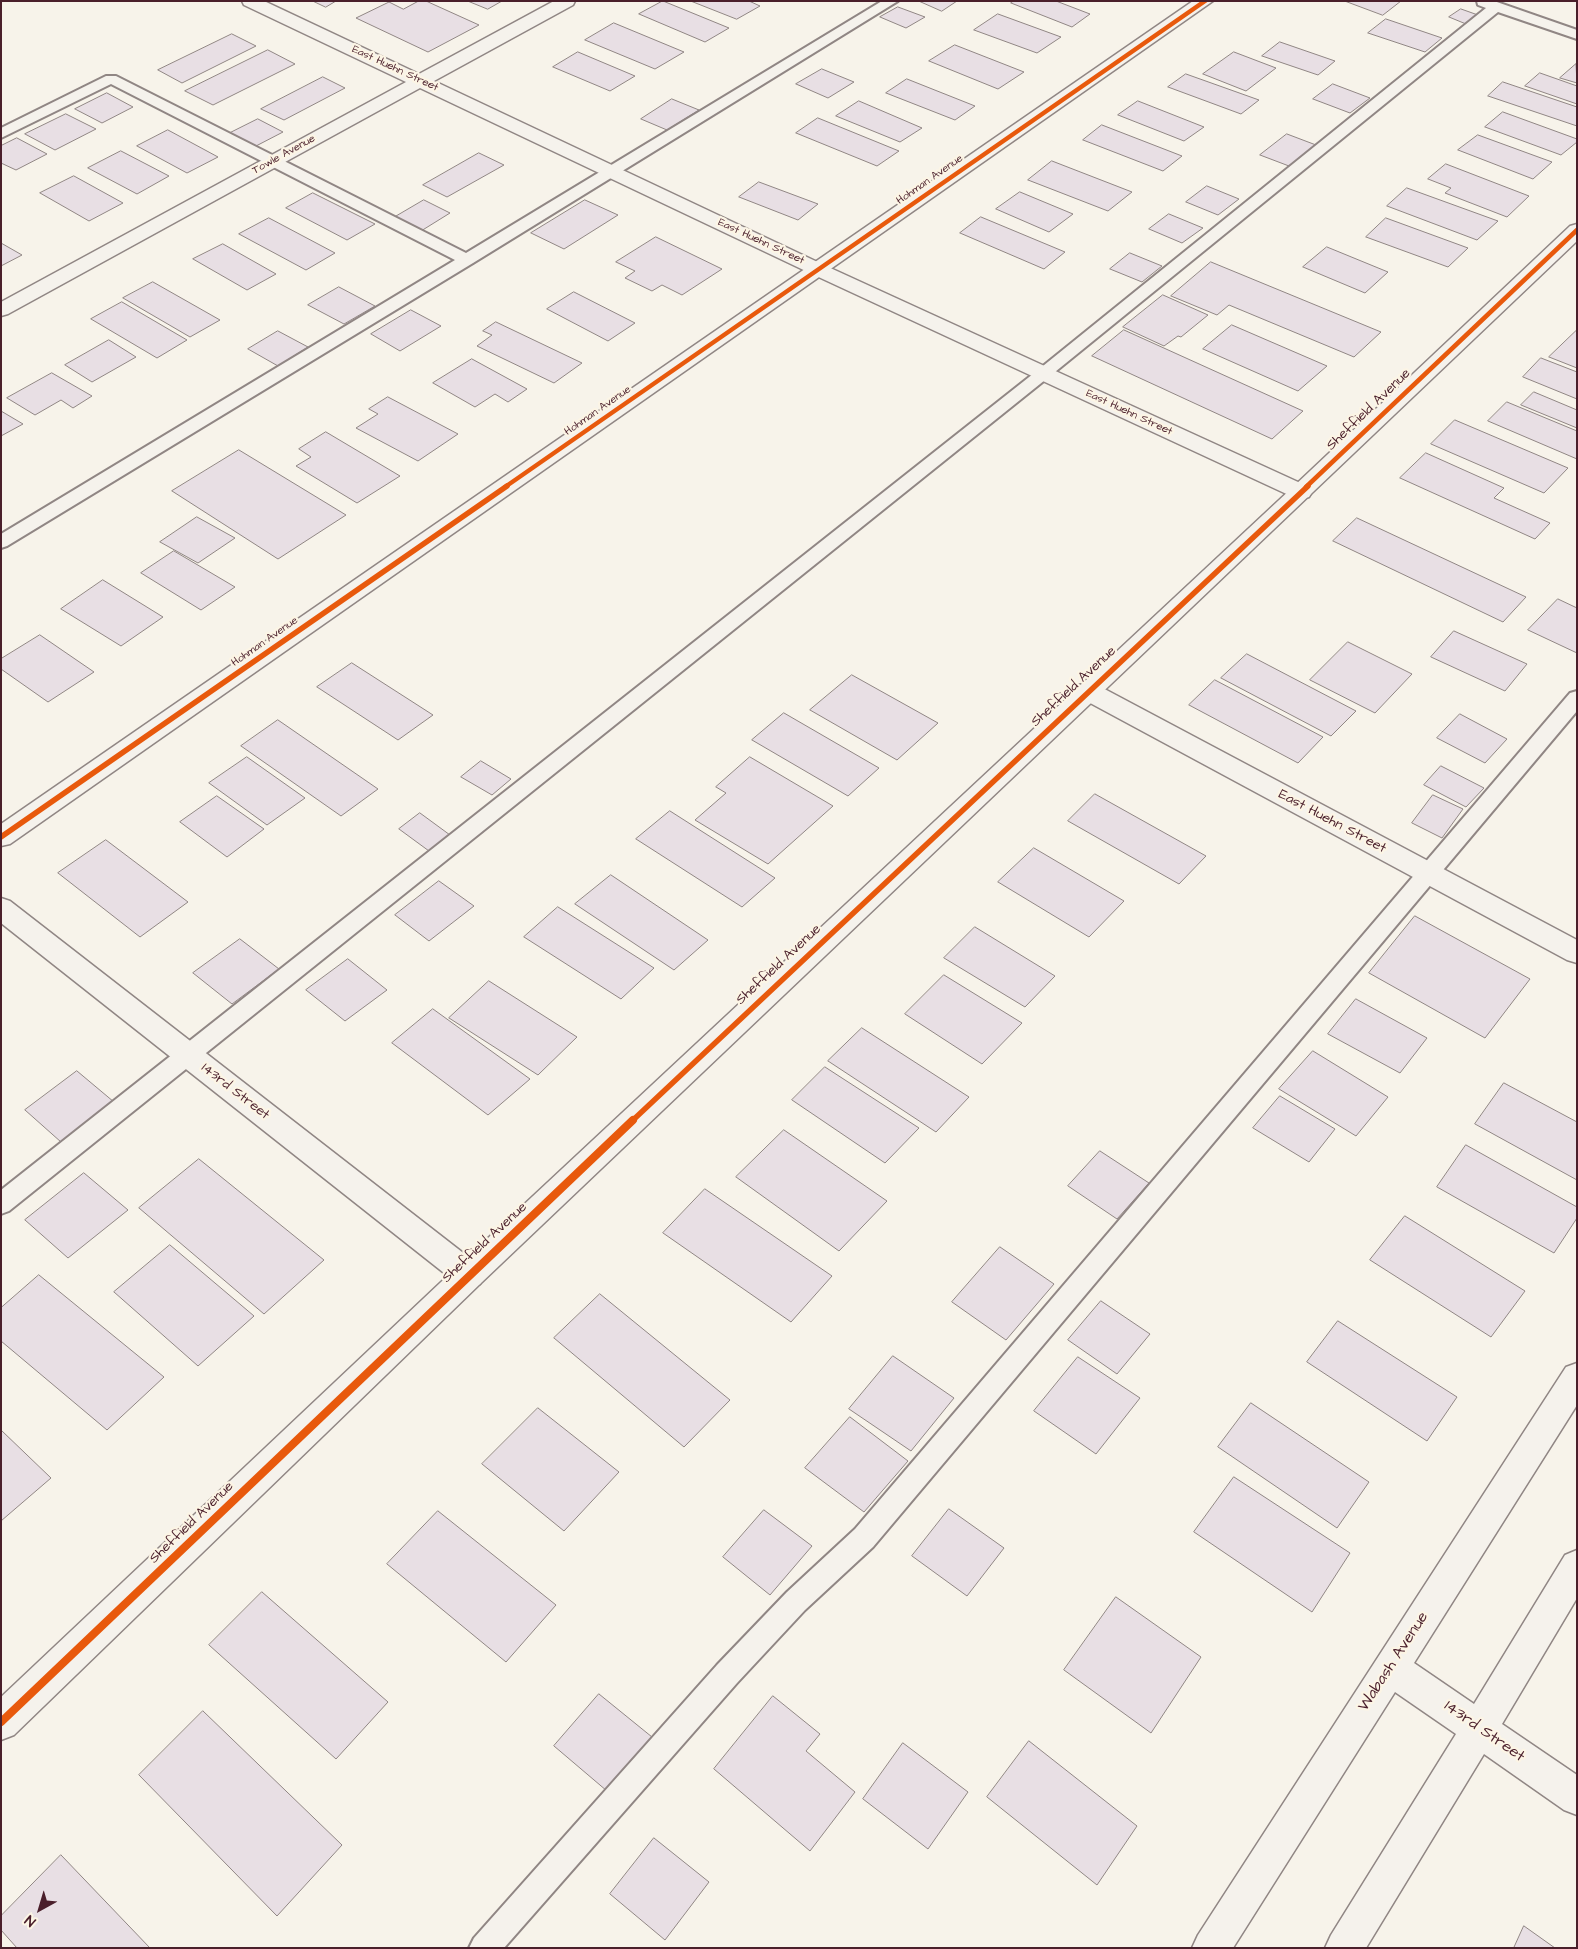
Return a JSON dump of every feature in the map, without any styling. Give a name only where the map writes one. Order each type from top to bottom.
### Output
[{"type":"street","name":"Towle Avenue","points":[[1,310],[567,1]]},
{"type":"street","name":"Hohman Avenue","points":[[1,837],[1205,1]]},
{"type":"street","name":"East Huehn Street","points":[[259,3],[819,270],[1301,492]]},
{"type":"street","name":"Sheffield Avenue","points":[[1,1722],[469,1275],[1577,230]]},
{"type":"street","name":"East Huehn Street","points":[[1088,691],[1577,953]]},
{"type":"street","name":"143rd Street","points":[[1,908],[469,1275]]},
{"type":"street","name":"Wabash Avenue","points":[[1211,1948],[1577,1377]]},
{"type":"street","points":[[1344,1948],[1480,1729],[1577,1566]]},
{"type":"street","name":"143rd Street","points":[[1390,1667],[1577,1797]]},
{"type":"lane","points":[[1,542],[892,1]]},
{"type":"lane","points":[[1,1204],[1044,373],[1487,4],[1577,35]]},
{"type":"lane","points":[[1,134],[111,79],[468,260]]},
{"type":"lane","points":[[484,1948],[727,1674],[796,1601],[864,1538],[1577,698]]},
{"type":"building","points":[[313,1],[336,1],[326,7]]},
{"type":"building","points":[[419,1],[426,1],[479,25],[428,52],[356,18],[389,2],[403,9]]},
{"type":"building","points":[[468,1],[502,1],[488,9]]},
{"type":"building","points":[[663,1],[729,28],[705,42],[639,14]]},
{"type":"building","points":[[691,1],[749,1],[760,6],[737,19]]},
{"type":"building","points":[[919,1],[957,1],[942,11]]},
{"type":"building","points":[[1014,1],[1056,1],[1090,14],[1072,27],[1011,3]]},
{"type":"building","points":[[1345,1],[1401,1],[1383,15]]},
{"type":"building","points":[[898,7],[925,17],[906,28],[880,17]]},
{"type":"building","points":[[1461,9],[1478,15],[1466,24],[1449,17]]},
{"type":"building","points":[[998,14],[1061,37],[1037,53],[974,30]]},
{"type":"building","points":[[1386,19],[1442,38],[1425,52],[1368,33]]},
{"type":"building","points":[[614,23],[684,52],[655,69],[585,40]]},
{"type":"building","points":[[232,34],[256,46],[182,83],[158,70]]},
{"type":"building","points":[[1280,42],[1335,61],[1318,75],[1262,56]]},
{"type":"building","points":[[955,45],[1024,72],[998,89],[929,61]]},
{"type":"building","points":[[268,50],[295,64],[213,105],[185,91]]},
{"type":"building","points":[[578,52],[635,76],[610,91],[553,67]]},
{"type":"building","points":[[1234,52],[1276,68],[1246,91],[1203,74]]},
{"type":"building","points":[[1576,64],[1577,83],[1560,78]]},
{"type":"building","points":[[822,69],[854,82],[828,98],[796,84]]},
{"type":"building","points":[[1540,73],[1577,86],[1577,104],[1525,86]]},
{"type":"building","points":[[1186,74],[1259,100],[1241,114],[1168,87]]},
{"type":"building","points":[[323,77],[345,88],[284,120],[261,109]]},
{"type":"building","points":[[907,79],[975,106],[955,120],[886,93]]},
{"type":"building","points":[[1503,82],[1577,107],[1577,126],[1488,96]]},
{"type":"building","points":[[1333,84],[1370,98],[1350,113],[1313,99]]},
{"type":"building","points":[[107,93],[133,107],[102,123],[75,109]]},
{"type":"building","points":[[672,99],[699,110],[667,130],[641,119]]},
{"type":"building","points":[[859,101],[922,128],[900,142],[836,116]]},
{"type":"building","points":[[1138,101],[1204,127],[1184,141],[1118,115]]},
{"type":"building","points":[[1503,112],[1577,139],[1577,142],[1561,155],[1485,127]]},
{"type":"building","points":[[66,114],[96,129],[55,150],[25,134]]},
{"type":"building","points":[[818,118],[899,151],[877,166],[796,133]]},
{"type":"building","points":[[258,119],[283,132],[256,146],[230,133]]},
{"type":"building","points":[[1102,125],[1182,156],[1163,171],[1083,140]]},
{"type":"building","points":[[168,130],[218,157],[187,173],[137,146]]},
{"type":"building","points":[[1287,134],[1316,145],[1289,166],[1260,155]]},
{"type":"building","points":[[1478,135],[1552,162],[1533,179],[1458,150]]},
{"type":"building","points":[[17,138],[47,154],[16,170],[1,163],[1,146]]},
{"type":"building","points":[[121,151],[169,176],[137,194],[88,168]]},
{"type":"building","points":[[479,153],[504,165],[447,197],[423,185]]},
{"type":"building","points":[[1052,161],[1132,192],[1108,211],[1028,180]]},
{"type":"building","points":[[1446,164],[1529,196],[1507,217],[1445,193],[1451,188],[1428,179]]},
{"type":"building","points":[[74,176],[123,203],[89,221],[40,193]]},
{"type":"building","points":[[759,182],[818,204],[798,220],[739,197]]},
{"type":"building","points":[[1207,186],[1239,199],[1218,215],[1186,202]]},
{"type":"building","points":[[1407,188],[1498,221],[1477,240],[1387,206]]},
{"type":"building","points":[[1020,192],[1073,214],[1049,232],[996,209]]},
{"type":"building","points":[[313,193],[375,224],[347,240],[286,208]]},
{"type":"building","points":[[424,200],[450,213],[421,231],[395,217]]},
{"type":"building","points":[[585,200],[618,215],[564,249],[531,233]]},
{"type":"building","points":[[1169,214],[1203,228],[1182,243],[1149,229]]},
{"type":"building","points":[[981,217],[1065,252],[1044,269],[960,233]]},
{"type":"building","points":[[269,218],[335,253],[306,270],[239,234]]},
{"type":"building","points":[[1386,218],[1468,248],[1448,267],[1366,237]]},
{"type":"building","points":[[656,237],[722,269],[682,295],[662,285],[652,291],[625,278],[635,271],[616,262]]},
{"type":"building","points":[[1,243],[22,255],[1,266]]},
{"type":"building","points":[[223,244],[276,274],[247,290],[193,259]]},
{"type":"building","points":[[1327,247],[1388,272],[1365,293],[1303,267]]},
{"type":"building","points":[[1130,253],[1162,266],[1142,282],[1110,269]]},
{"type":"building","points":[[1211,262],[1381,332],[1354,357],[1229,305],[1217,315],[1171,296]]},
{"type":"building","points":[[153,282],[220,320],[190,337],[123,298]]},
{"type":"building","points":[[339,287],[375,306],[344,324],[308,305]]},
{"type":"building","points":[[574,292],[635,323],[608,341],[547,309]]},
{"type":"building","points":[[1163,295],[1208,315],[1181,337],[1178,336],[1164,346],[1123,327]]},
{"type":"building","points":[[122,302],[187,340],[157,358],[91,319]]},
{"type":"building","points":[[411,310],[441,326],[400,351],[371,334]]},
{"type":"building","points":[[496,322],[582,363],[554,383],[477,346],[492,335],[483,331]]},
{"type":"building","points":[[1232,325],[1327,366],[1298,391],[1203,349]]},
{"type":"building","points":[[1124,330],[1303,411],[1272,439],[1092,356]]},
{"type":"building","points":[[1577,330],[1577,368],[1549,357]]},
{"type":"building","points":[[278,331],[308,347],[278,366],[248,349]]},
{"type":"building","points":[[109,340],[136,357],[92,382],[65,365]]},
{"type":"building","points":[[1541,358],[1577,372],[1577,399],[1523,377]]},
{"type":"building","points":[[472,359],[527,389],[508,402],[495,394],[475,407],[433,383]]},
{"type":"building","points":[[52,373],[92,396],[73,408],[61,400],[35,415],[7,398]]},
{"type":"building","points":[[1534,392],[1577,410],[1577,428],[1521,405]]},
{"type":"building","points":[[388,397],[458,434],[418,461],[356,428],[378,414],[369,409]]},
{"type":"building","points":[[1507,402],[1577,431],[1577,459],[1488,421]]},
{"type":"building","points":[[1,411],[23,424],[1,436]]},
{"type":"building","points":[[1455,420],[1568,468],[1544,493],[1431,444]]},
{"type":"building","points":[[326,432],[400,476],[357,503],[296,466],[311,457],[299,449]]},
{"type":"building","points":[[239,450],[346,515],[278,559],[172,491]]},
{"type":"building","points":[[1426,453],[1504,488],[1494,498],[1550,523],[1535,539],[1400,478]]},
{"type":"building","points":[[197,517],[235,538],[198,563],[160,542]]},
{"type":"building","points":[[1357,518],[1526,597],[1503,622],[1333,541]]},
{"type":"building","points":[[174,551],[235,587],[201,610],[141,573]]},
{"type":"building","points":[[103,580],[163,617],[121,646],[61,609]]},
{"type":"building","points":[[1558,599],[1577,608],[1577,653],[1528,630]]},
{"type":"building","points":[[1454,631],[1527,664],[1505,691],[1431,657]]},
{"type":"building","points":[[40,635],[94,672],[48,702],[1,669],[1,659]]},
{"type":"building","points":[[1348,642],[1412,674],[1375,713],[1310,680]]},
{"type":"building","points":[[1247,654],[1356,711],[1331,736],[1221,678]]},
{"type":"building","points":[[352,663],[433,715],[398,740],[317,687]]},
{"type":"building","points":[[852,675],[938,723],[897,760],[810,710]]},
{"type":"building","points":[[1215,680],[1323,737],[1298,763],[1189,705]]},
{"type":"building","points":[[784,713],[879,768],[848,796],[752,740]]},
{"type":"building","points":[[1460,714],[1507,739],[1485,763],[1437,738]]},
{"type":"building","points":[[278,720],[378,789],[341,816],[241,746]]},
{"type":"building","points":[[247,757],[305,798],[267,825],[209,783]]},
{"type":"building","points":[[750,757],[833,806],[768,864],[695,820],[726,793],[716,787]]},
{"type":"building","points":[[481,761],[511,779],[492,795],[461,777]]},
{"type":"building","points":[[1441,766],[1484,788],[1466,807],[1424,785]]},
{"type":"building","points":[[1095,794],[1206,856],[1179,884],[1068,821]]},
{"type":"building","points":[[1433,795],[1463,809],[1442,838],[1412,823]]},
{"type":"building","points":[[217,796],[264,829],[227,857],[180,822]]},
{"type":"building","points":[[670,811],[775,878],[742,907],[636,839]]},
{"type":"building","points":[[420,813],[450,835],[429,851],[399,829]]},
{"type":"building","points":[[106,840],[188,902],[140,937],[58,873]]},
{"type":"building","points":[[1034,848],[1124,901],[1089,937],[998,882]]},
{"type":"building","points":[[611,875],[708,940],[674,970],[575,904]]},
{"type":"building","points":[[439,881],[474,906],[429,941],[395,915]]},
{"type":"building","points":[[558,907],[654,968],[621,999],[524,937]]},
{"type":"building","points":[[1415,916],[1530,979],[1485,1038],[1369,973]]},
{"type":"building","points":[[975,927],[1055,976],[1025,1007],[944,958]]},
{"type":"building","points":[[240,939],[279,969],[232,1004],[193,973]]},
{"type":"building","points":[[348,959],[387,990],[345,1021],[306,990]]},
{"type":"building","points":[[944,975],[1022,1023],[982,1064],[905,1014]]},
{"type":"building","points":[[489,981],[577,1037],[538,1075],[449,1018]]},
{"type":"building","points":[[1356,999],[1427,1038],[1400,1073],[1328,1034]]},
{"type":"building","points":[[433,1009],[530,1079],[488,1115],[392,1043]]},
{"type":"building","points":[[862,1028],[969,1097],[936,1132],[828,1061]]},
{"type":"building","points":[[1313,1051],[1388,1097],[1356,1136],[1279,1089]]},
{"type":"building","points":[[825,1067],[919,1128],[885,1163],[792,1100]]},
{"type":"building","points":[[77,1071],[114,1102],[61,1142],[25,1110]]},
{"type":"building","points":[[1504,1083],[1577,1122],[1577,1180],[1475,1124]]},
{"type":"building","points":[[1280,1096],[1335,1129],[1309,1162],[1253,1128]]},
{"type":"building","points":[[784,1130],[887,1201],[839,1251],[736,1177]]},
{"type":"building","points":[[1466,1145],[1577,1207],[1577,1218],[1554,1253],[1437,1187]]},
{"type":"building","points":[[1100,1151],[1149,1183],[1117,1219],[1068,1186]]},
{"type":"building","points":[[199,1159],[324,1260],[264,1314],[139,1208]]},
{"type":"building","points":[[84,1173],[128,1210],[68,1258],[25,1220]]},
{"type":"building","points":[[705,1189],[832,1276],[791,1322],[663,1233]]},
{"type":"building","points":[[1405,1216],[1525,1291],[1491,1337],[1370,1260]]},
{"type":"building","points":[[170,1245],[254,1316],[198,1366],[114,1292]]},
{"type":"building","points":[[1000,1247],[1054,1284],[1006,1340],[952,1302]]},
{"type":"building","points":[[39,1275],[164,1377],[107,1430],[1,1341],[1,1308]]},
{"type":"building","points":[[600,1294],[730,1400],[684,1447],[554,1338]]},
{"type":"building","points":[[1101,1301],[1150,1334],[1117,1374],[1068,1340]]},
{"type":"building","points":[[1338,1321],[1457,1397],[1427,1441],[1307,1362]]},
{"type":"building","points":[[893,1356],[954,1398],[911,1451],[849,1409]]},
{"type":"building","points":[[1078,1357],[1140,1398],[1096,1454],[1034,1411]]},
{"type":"building","points":[[1251,1403],[1369,1482],[1337,1528],[1218,1447]]},
{"type":"building","points":[[538,1408],[619,1472],[564,1531],[482,1464]]},
{"type":"building","points":[[850,1417],[908,1461],[864,1512],[805,1468]]},
{"type":"building","points":[[1,1430],[51,1478],[1,1521]]},
{"type":"building","points":[[1234,1477],[1350,1553],[1312,1612],[1194,1532]]},
{"type":"building","points":[[949,1509],[1004,1548],[967,1596],[912,1556]]},
{"type":"building","points":[[764,1510],[812,1546],[770,1595],[723,1557]]},
{"type":"building","points":[[438,1511],[556,1605],[506,1662],[387,1564]]},
{"type":"building","points":[[262,1592],[388,1702],[336,1759],[209,1645]]},
{"type":"building","points":[[1116,1597],[1201,1657],[1151,1733],[1064,1670]]},
{"type":"building","points":[[599,1694],[652,1737],[607,1791],[554,1746]]},
{"type":"building","points":[[773,1696],[820,1734],[806,1751],[855,1792],[810,1851],[714,1769]]},
{"type":"building","points":[[203,1711],[342,1845],[277,1916],[139,1775]]},
{"type":"building","points":[[1029,1741],[1137,1826],[1097,1885],[987,1797]]},
{"type":"building","points":[[903,1743],[968,1792],[928,1849],[863,1799]]},
{"type":"building","points":[[654,1838],[709,1882],[665,1940],[610,1894]]},
{"type":"building","points":[[61,1855],[150,1948],[17,1948],[1,1930],[1,1916]]},
{"type":"building","points":[[1524,1926],[1555,1948],[1514,1948]]},
{"type":"cycle path","points":[[1,837],[1205,1]]},
{"type":"cycle path","points":[[1,1722],[469,1275],[1577,230]]}]
